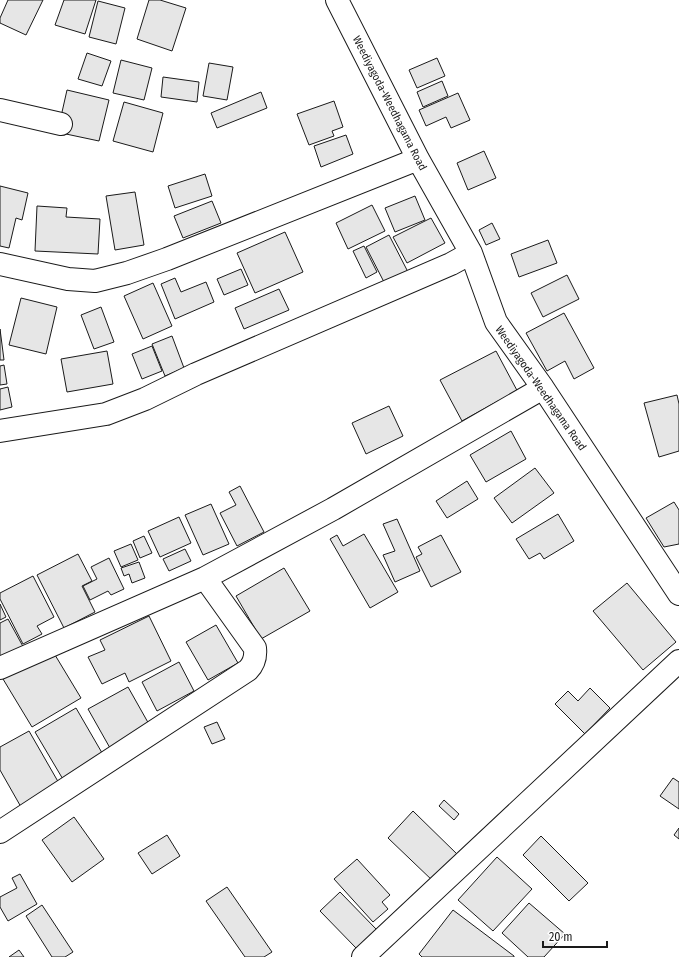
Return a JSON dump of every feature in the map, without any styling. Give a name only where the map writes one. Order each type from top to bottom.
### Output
[{"type":"street","name":"Weediyagoda-Weedhagama Road","points":[[337,0],[418,159],[471,253],[496,322],[543,388],[679,594]]},
{"type":"street","points":[[0,110],[61,124]]},
{"type":"street","points":[[0,264],[68,278],[95,281],[108,278],[166,260],[418,159]]},
{"type":"street","points":[[0,431],[106,414],[145,399],[196,374],[451,264],[471,253]]},
{"type":"street","points":[[0,668],[205,578],[333,509],[543,388]]},
{"type":"street","points":[[0,832],[248,670],[253,665],[256,655],[254,648],[205,578]]},
{"type":"street","points":[[363,957],[679,661]]},
{"type":"building","points":[[8,0],[43,0],[26,35],[0,23],[0,18]]},
{"type":"building","points":[[64,0],[96,0],[85,34],[55,25]]},
{"type":"building","points":[[149,0],[160,0],[186,8],[172,51],[137,39]]},
{"type":"building","points":[[98,1],[125,8],[116,44],[89,37]]},
{"type":"building","points":[[87,53],[111,61],[102,86],[78,79]]},
{"type":"building","points":[[437,58],[445,76],[417,88],[409,70]]},
{"type":"building","points":[[121,60],[152,68],[144,100],[113,93]]},
{"type":"building","points":[[209,63],[233,67],[227,100],[203,96]]},
{"type":"building","points":[[163,77],[199,82],[197,102],[161,97]]},
{"type":"building","points":[[442,81],[448,96],[423,107],[417,92]]},
{"type":"building","points":[[67,90],[109,100],[99,141],[66,134],[69,123],[60,121]]},
{"type":"building","points":[[261,92],[267,108],[217,128],[211,113]]},
{"type":"building","points":[[458,93],[470,120],[451,128],[446,117],[426,126],[419,110]]},
{"type":"building","points":[[334,101],[343,127],[332,131],[334,136],[309,145],[297,114]]},
{"type":"building","points":[[124,102],[163,113],[153,152],[113,141]]},
{"type":"building","points":[[346,135],[353,154],[321,167],[314,146]]},
{"type":"building","points":[[484,151],[496,178],[468,190],[457,163]]},
{"type":"building","points":[[205,174],[212,196],[175,208],[168,186]]},
{"type":"building","points":[[0,186],[28,193],[22,220],[16,218],[9,248],[0,246]]},
{"type":"building","points":[[135,192],[144,245],[115,250],[106,196]]},
{"type":"building","points":[[415,196],[425,220],[395,232],[385,208]]},
{"type":"building","points":[[212,201],[221,223],[183,238],[174,216]]},
{"type":"building","points":[[372,205],[385,231],[348,249],[336,223]]},
{"type":"building","points":[[37,206],[67,208],[66,217],[100,219],[98,254],[35,251]]},
{"type":"building","points":[[431,218],[445,243],[407,263],[393,237]]},
{"type":"building","points":[[492,223],[500,239],[486,245],[479,230]]},
{"type":"building","points":[[285,232],[303,272],[255,293],[237,253]]},
{"type":"building","points":[[389,235],[408,272],[385,284],[366,247]]},
{"type":"building","points":[[548,240],[557,263],[519,277],[511,254]]},
{"type":"building","points":[[364,246],[377,272],[366,278],[353,251]]},
{"type":"building","points":[[241,269],[248,285],[224,295],[217,279]]},
{"type":"building","points":[[567,275],[579,299],[543,317],[531,293]]},
{"type":"building","points":[[175,278],[181,292],[206,282],[214,302],[175,319],[161,284]]},
{"type":"building","points":[[153,283],[172,326],[143,339],[124,296]]},
{"type":"building","points":[[279,289],[289,310],[244,329],[235,308]]},
{"type":"building","points":[[21,298],[57,307],[46,354],[9,345]]},
{"type":"building","points":[[101,307],[114,342],[94,349],[81,315]]},
{"type":"building","points":[[564,313],[594,368],[574,379],[565,361],[547,371],[526,333]]},
{"type":"building","points":[[0,329],[4,360],[0,360]]},
{"type":"building","points":[[172,336],[184,368],[165,376],[152,344]]},
{"type":"building","points":[[152,346],[162,371],[142,379],[132,354]]},
{"type":"building","points":[[107,351],[113,384],[67,392],[61,359]]},
{"type":"building","points":[[496,351],[520,396],[498,401],[462,421],[440,380]]},
{"type":"building","points":[[4,365],[7,384],[0,385],[0,366]]},
{"type":"building","points":[[8,387],[12,407],[0,410],[0,389]]},
{"type":"building","points":[[677,395],[679,404],[679,451],[659,457],[644,403]]},
{"type":"building","points":[[389,406],[403,436],[366,454],[352,423]]},
{"type":"building","points":[[511,431],[526,459],[486,482],[470,455]]},
{"type":"building","points":[[535,468],[554,493],[512,523],[494,498]]},
{"type":"building","points":[[467,481],[478,499],[447,518],[436,501]]},
{"type":"building","points":[[240,486],[264,532],[237,546],[220,513],[236,505],[229,492]]},
{"type":"building","points":[[674,502],[679,510],[679,544],[664,547],[646,518]]},
{"type":"building","points":[[211,504],[229,544],[203,555],[185,515]]},
{"type":"building","points":[[558,514],[574,541],[544,559],[540,553],[529,559],[516,539]]},
{"type":"building","points":[[179,517],[191,543],[160,557],[148,531]]},
{"type":"building","points":[[397,519],[420,571],[395,582],[383,555],[395,551],[383,524]]},
{"type":"building","points":[[364,534],[398,592],[370,608],[330,539],[337,535],[343,546]]},
{"type":"building","points":[[441,535],[461,572],[431,587],[416,557],[422,554],[418,547]]},
{"type":"building","points":[[144,536],[152,553],[140,558],[133,541]]},
{"type":"building","points":[[131,544],[138,560],[121,567],[114,551]]},
{"type":"building","points":[[185,549],[191,561],[169,571],[163,559]]},
{"type":"building","points":[[78,554],[92,581],[82,586],[95,612],[64,628],[37,575]]},
{"type":"building","points":[[109,558],[124,589],[111,595],[108,591],[90,600],[83,586],[97,579],[91,567]]},
{"type":"building","points":[[139,562],[145,578],[132,583],[129,574],[124,576],[121,568]]},
{"type":"building","points":[[284,568],[310,611],[261,639],[236,596]]},
{"type":"building","points":[[33,576],[54,617],[37,626],[42,634],[23,644],[0,599],[0,593]]},
{"type":"building","points":[[627,583],[676,642],[643,670],[593,611]]},
{"type":"building","points":[[0,604],[6,617],[0,620]]},
{"type":"building","points":[[149,616],[171,661],[129,682],[125,673],[102,684],[88,657],[105,650],[100,640]]},
{"type":"building","points":[[8,619],[26,652],[0,666],[0,623]]},
{"type":"building","points":[[216,625],[238,663],[208,680],[186,642]]},
{"type":"building","points":[[52,650],[81,698],[32,727],[3,679]]},
{"type":"building","points":[[179,662],[194,691],[157,711],[142,682]]},
{"type":"building","points":[[128,687],[150,726],[110,748],[88,709]]},
{"type":"building","points":[[590,688],[610,708],[585,734],[555,704],[568,691],[578,701]]},
{"type":"building","points":[[76,708],[105,758],[64,781],[35,732]]},
{"type":"building","points":[[217,722],[225,739],[212,744],[204,727]]},
{"type":"building","points":[[29,731],[60,785],[21,807],[0,770],[0,747]]},
{"type":"building","points":[[673,778],[679,782],[679,809],[660,796]]},
{"type":"building","points":[[444,800],[459,814],[454,820],[439,806]]},
{"type":"building","points":[[413,811],[459,856],[434,882],[388,838]]},
{"type":"building","points":[[74,817],[104,859],[72,882],[42,840]]},
{"type":"building","points":[[679,828],[679,839],[674,835]]},
{"type":"building","points":[[167,835],[180,856],[152,874],[138,853]]},
{"type":"building","points":[[541,836],[588,883],[569,901],[523,855]]},
{"type":"building","points":[[497,857],[532,889],[493,931],[458,900]]},
{"type":"building","points":[[357,859],[390,895],[382,902],[388,909],[373,922],[334,879]]},
{"type":"building","points":[[20,874],[37,904],[8,921],[0,907],[0,897],[17,888],[12,878]]},
{"type":"building","points":[[227,887],[272,952],[264,957],[245,957],[206,901]]},
{"type":"building","points":[[340,892],[377,930],[357,949],[320,911]]},
{"type":"building","points":[[529,903],[565,934],[544,957],[528,957],[502,933]]},
{"type":"building","points":[[42,905],[73,952],[65,957],[52,957],[26,916]]},
{"type":"building","points":[[453,910],[514,957],[422,957],[419,954]]},
{"type":"building","points":[[19,950],[24,957],[9,957]]}]
